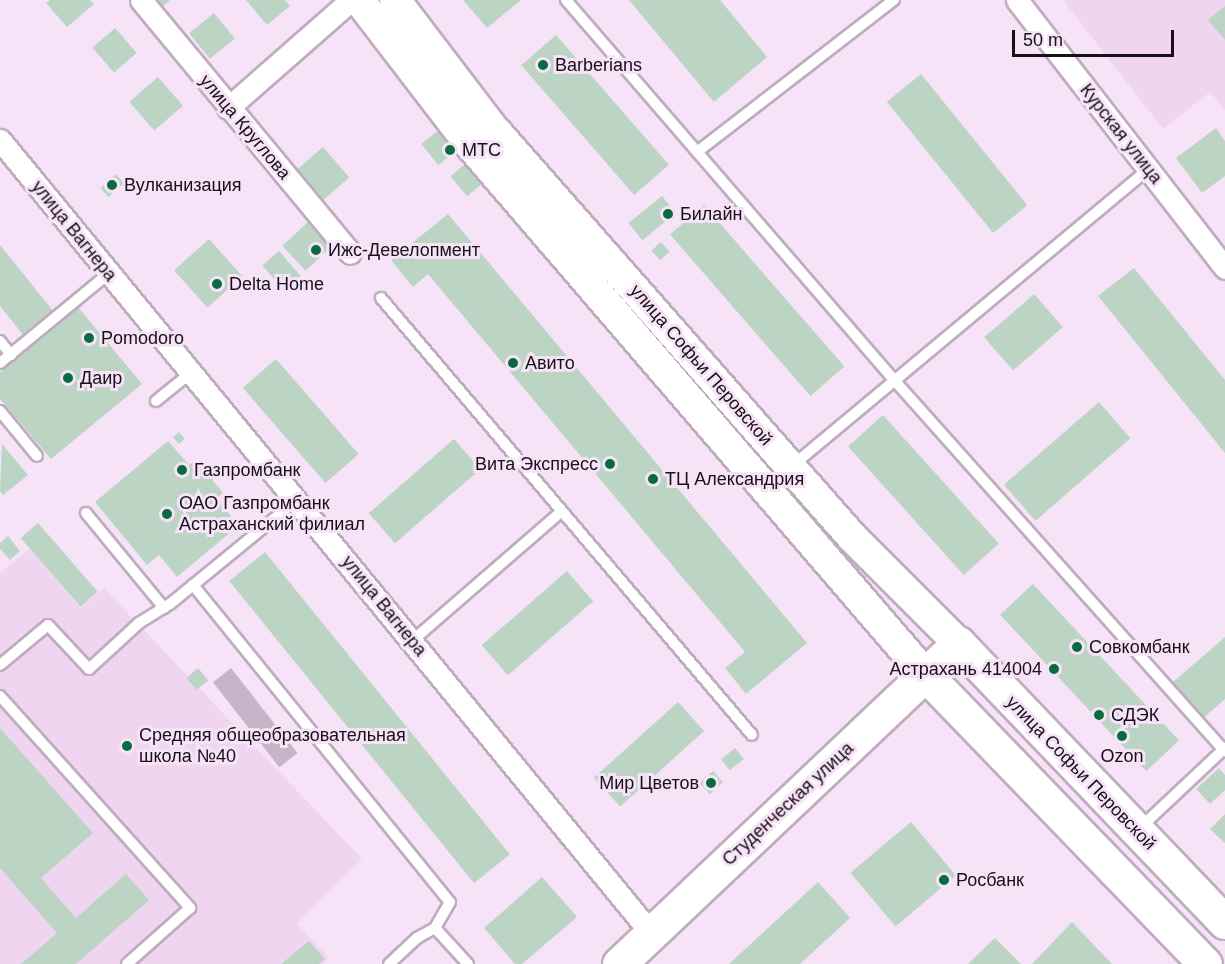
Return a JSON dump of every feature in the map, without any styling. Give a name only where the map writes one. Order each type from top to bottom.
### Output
[{"type":"main road","points":[[359,0],[472,147],[925,674],[1205,964]]},
{"type":"main road","name":"улица Софьи Перовской","points":[[395,0],[491,126],[852,537],[958,643],[1225,922]]},
{"type":"main road","name":"Студенческая улица","points":[[619,964],[958,643]]},
{"type":"street","name":"улица Круглова","points":[[141,0],[350,253]]},
{"type":"street","points":[[228,108],[351,0]]},
{"type":"street","name":"Курская улица","points":[[1017,0],[1225,268]]},
{"type":"street","name":"улица Вагнера","points":[[0,140],[651,933]]},
{"type":"lane","points":[[566,0],[895,381],[1224,750],[1136,831]]},
{"type":"lane","points":[[697,152],[894,0]]},
{"type":"lane","points":[[791,467],[1149,169]]},
{"type":"lane","points":[[0,363],[109,273]]},
{"type":"lane","points":[[381,298],[752,735]]},
{"type":"lane","points":[[0,341],[11,355]]},
{"type":"lane","points":[[156,401],[192,372]]},
{"type":"lane","points":[[0,411],[37,456]]},
{"type":"lane","points":[[0,665],[48,625],[89,669],[139,623],[164,608],[297,500]]},
{"type":"lane","points":[[412,641],[562,511]]},
{"type":"lane","points":[[86,513],[164,608]]},
{"type":"lane","points":[[193,585],[450,902],[435,928],[417,938],[389,964]]},
{"type":"lane","points":[[0,696],[190,908],[126,964]]},
{"type":"lane","points":[[435,928],[468,964]]},
{"type":"shaded area","points":[[1063,0],[1225,0],[1225,110],[1210,92],[1163,129]]},
{"type":"shaded area","name":"Средняя общеобразовательная школа №40","points":[[30,549],[80,608],[104,588],[362,859],[297,924],[329,958],[323,964],[0,964],[0,573]]},
{"type":"shaded area","points":[[231,668],[297,753],[279,767],[213,682]]},
{"type":"building","points":[[50,0],[90,0],[94,4],[67,27],[46,3]]},
{"type":"building","points":[[157,0],[170,0],[162,7]]},
{"type":"building","points":[[246,0],[285,0],[290,6],[267,25]]},
{"type":"building","points":[[463,0],[521,0],[487,28]]},
{"type":"building","points":[[629,0],[720,0],[767,57],[714,102]]},
{"type":"building","points":[[1225,6],[1225,40],[1208,20]]},
{"type":"building","points":[[214,13],[235,39],[210,59],[189,33]]},
{"type":"building","points":[[115,28],[137,53],[114,73],[92,48]]},
{"type":"building","points":[[556,35],[669,165],[634,195],[521,65]]},
{"type":"building","points":[[921,74],[1027,205],[993,233],[887,102]]},
{"type":"building","points":[[158,77],[183,106],[154,131],[129,102]]},
{"type":"building","points":[[1216,128],[1225,141],[1225,176],[1202,193],[1176,158]]},
{"type":"building","points":[[440,129],[457,150],[438,165],[421,144]]},
{"type":"building","points":[[323,147],[349,177],[323,200],[297,170]]},
{"type":"building","points":[[465,164],[482,184],[467,196],[450,176]]},
{"type":"building","name":"Вулканизация","points":[[116,174],[124,183],[108,197],[100,188]]},
{"type":"building","points":[[662,196],[676,213],[642,240],[629,223]]},
{"type":"building","points":[[704,205],[844,367],[810,396],[670,235]]},
{"type":"building","points":[[448,214],[807,643],[746,694],[725,668],[745,652],[428,274],[413,287],[391,260]]},
{"type":"building","points":[[308,222],[331,247],[306,271],[282,246]]},
{"type":"building","points":[[209,239],[242,276],[208,308],[174,270]]},
{"type":"building","points":[[661,242],[670,252],[660,260],[651,251]]},
{"type":"building","points":[[0,245],[54,312],[24,336],[0,306]]},
{"type":"building","points":[[279,251],[301,276],[284,290],[262,265]]},
{"type":"building","points":[[1134,268],[1225,380],[1225,453],[1098,296]]},
{"type":"building","points":[[1034,294],[1063,327],[1013,371],[984,337]]},
{"type":"building","name":"Даир","points":[[78,307],[142,384],[51,459],[0,399],[0,372]]},
{"type":"building","points":[[276,359],[359,454],[325,483],[243,388]]},
{"type":"building","points":[[1099,402],[1130,438],[1035,521],[1004,485]]},
{"type":"building","points":[[883,415],[999,544],[964,575],[848,446]]},
{"type":"building","points":[[179,432],[185,439],[179,444],[173,437]]},
{"type":"building","points":[[454,439],[480,469],[395,543],[369,513]]},
{"type":"building","name":"ОАО Газпромбанк Астраханский филиал","points":[[168,441],[189,465],[196,460],[223,493],[216,499],[239,525],[177,577],[159,555],[147,565],[95,502]]},
{"type":"building","points":[[2,444],[28,475],[3,495],[0,491]]},
{"type":"building","points":[[38,523],[98,592],[80,607],[21,538]]},
{"type":"building","points":[[8,536],[20,551],[10,560],[0,549],[0,543]]},
{"type":"building","points":[[265,552],[510,854],[474,883],[229,581]]},
{"type":"building","points":[[567,571],[593,601],[508,675],[482,645]]},
{"type":"building","points":[[1033,584],[1179,741],[1146,771],[1000,615]]},
{"type":"building","points":[[1225,637],[1225,699],[1203,718],[1172,683]]},
{"type":"building","points":[[198,668],[208,680],[197,690],[187,678]]},
{"type":"building","points":[[678,702],[704,731],[620,807],[594,778]]},
{"type":"building","points":[[0,728],[93,833],[41,878],[76,918],[126,874],[149,900],[76,964],[21,964],[57,933],[0,868]]},
{"type":"building","points":[[735,748],[744,759],[730,770],[721,759]]},
{"type":"building","points":[[1219,768],[1225,775],[1225,790],[1210,804],[1196,789]]},
{"type":"building","name":"Мир Цветов","points":[[713,771],[723,782],[710,794],[700,783]]},
{"type":"building","points":[[1225,814],[1225,843],[1210,829]]},
{"type":"building","points":[[911,822],[956,876],[895,926],[850,873]]},
{"type":"building","points":[[542,877],[577,917],[522,964],[515,964],[484,928]]},
{"type":"building","points":[[818,882],[850,918],[800,964],[729,964]]},
{"type":"building","points":[[1072,922],[1112,964],[1032,964]]},
{"type":"building","points":[[995,938],[1021,964],[968,964]]},
{"type":"building","points":[[309,941],[325,959],[319,964],[281,964]]},
{"type":"place","name":"Barberians","points":[[543,65]]},
{"type":"place","name":"МТС","points":[[450,150]]},
{"type":"place","name":"Вулканизация","points":[[112,185]]},
{"type":"place","name":"Билайн","points":[[668,214]]},
{"type":"place","name":"Ижс-Девелопмент","points":[[316,250]]},
{"type":"place","name":"Delta Home","points":[[217,284]]},
{"type":"place","name":"Pomodoro","points":[[89,338]]},
{"type":"place","name":"Авито","points":[[513,363]]},
{"type":"place","name":"Даир","points":[[68,378]]},
{"type":"place","name":"Вита Экспресс","points":[[610,464]]},
{"type":"place","name":"Газпромбанк","points":[[182,470]]},
{"type":"place","name":"ТЦ Александрия","points":[[653,479]]},
{"type":"place","name":"ОАО Газпромбанк Астраханский филиал","points":[[167,514]]},
{"type":"place","name":"Совкомбанк","points":[[1077,647]]},
{"type":"place","name":"Астрахань 414004","points":[[1054,669]]},
{"type":"place","name":"СДЭК","points":[[1099,715]]},
{"type":"place","name":"Ozon","points":[[1122,736]]},
{"type":"place","name":"Средняя общеобразовательная школа №40","points":[[127,746]]},
{"type":"place","name":"Мир Цветов","points":[[711,783]]},
{"type":"place","name":"Росбанк","points":[[944,880]]}]
